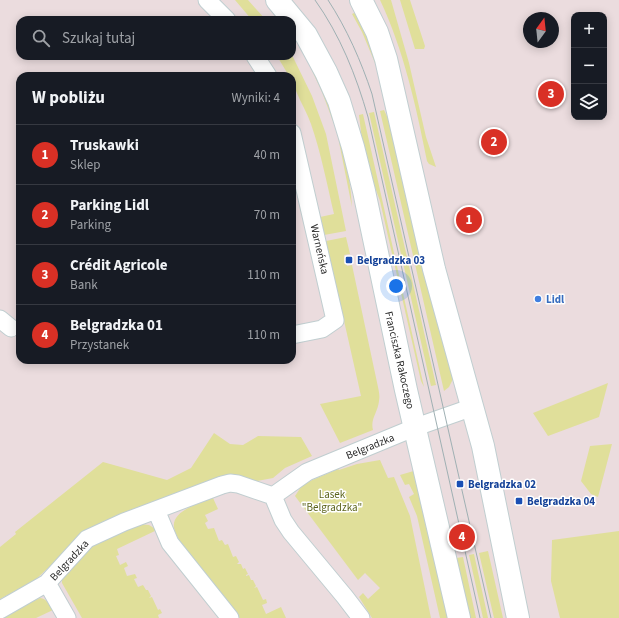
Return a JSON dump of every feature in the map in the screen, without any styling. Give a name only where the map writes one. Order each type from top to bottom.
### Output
[{"type":"main road","name":"Franciszka Rakoczego","points":[[277,0],[290,16]]},
{"type":"main road","points":[[361,0],[377,32],[386,59],[434,269],[473,406],[518,618]]},
{"type":"main road","name":"Franciszka Rakoczego","points":[[296,23],[306,35],[326,72],[338,101],[353,147],[406,390],[416,427],[459,618]]},
{"type":"street","points":[[207,0],[223,16]]},
{"type":"street","points":[[258,60],[265,72]]},
{"type":"street","name":"Warneńska","points":[[296,150],[335,320],[322,329],[296,334]]},
{"type":"street","name":"Belgradzka","points":[[0,610],[48,583],[87,539],[124,522],[213,487],[230,483],[246,486],[273,496],[307,472],[416,427],[473,406]]},
{"type":"street","points":[[273,496],[283,520],[291,532],[346,597],[361,618]]},
{"type":"street","points":[[156,510],[170,543],[230,618]]},
{"type":"street","name":"Belgradzka","points":[[48,583],[67,618]]},
{"type":"green space","points":[[235,0],[248,0],[262,16],[249,16]]},
{"type":"green space","points":[[380,0],[391,0],[409,63],[426,137],[436,167],[429,164],[427,161],[414,99],[403,59]]},
{"type":"green space","points":[[400,0],[410,0],[425,46],[424,49],[415,49]]},
{"type":"green space","points":[[356,12],[363,25],[377,62],[375,63],[362,32],[352,14]]},
{"type":"green space","points":[[302,49],[325,90],[337,122],[349,174],[352,207],[337,132],[322,92]]},
{"type":"green space","points":[[279,60],[294,60],[312,96],[326,134],[346,231],[324,235],[320,217],[334,214],[321,157],[311,124],[296,91],[296,72],[287,72]]},
{"type":"green space","points":[[384,110],[391,125],[453,379],[449,387],[444,391],[380,111]]},
{"type":"green space","points":[[374,112],[436,385],[431,386],[369,113]]},
{"type":"green space","points":[[363,114],[424,387],[421,381],[380,201],[363,148],[359,115]]},
{"type":"green space","points":[[346,237],[350,254],[344,255],[347,266],[352,265],[379,397],[373,419],[373,430],[340,443],[320,404],[361,396],[326,241]]},
{"type":"green space","points":[[608,383],[599,417],[548,436],[533,413]]},
{"type":"green space","points":[[214,433],[230,444],[243,445],[258,436],[301,437],[312,456],[285,468],[273,478],[257,481],[240,478],[62,555],[34,581],[0,599],[0,547],[16,534],[15,532],[103,462],[167,480],[191,468]]},
{"type":"green space","points":[[612,444],[598,497],[591,494],[581,481],[590,446]]},
{"type":"green space","name":"Lasek \"Belgradzka\"","points":[[380,460],[388,478],[394,477],[410,516],[431,618],[372,618],[359,597],[363,593],[368,599],[380,588],[365,573],[358,580],[295,496],[303,484],[338,469]]},
{"type":"green space","points":[[417,470],[451,618],[440,618],[417,516],[409,497],[414,494],[409,484],[405,485],[400,475]]},
{"type":"green space","points":[[213,498],[218,509],[205,515],[208,521],[205,523],[208,529],[214,528],[219,541],[222,540],[225,545],[228,544],[233,557],[236,556],[239,562],[237,564],[241,564],[243,569],[245,568],[248,574],[246,576],[249,575],[256,586],[254,588],[257,587],[263,600],[266,599],[267,603],[262,605],[266,614],[281,607],[286,618],[239,618],[180,542],[174,528],[174,522],[177,516],[188,508]]},
{"type":"green space","points":[[139,524],[149,525],[157,530],[117,549],[119,555],[116,556],[120,565],[126,562],[128,566],[124,568],[127,576],[135,574],[137,578],[134,579],[138,587],[143,585],[146,590],[148,590],[151,596],[149,598],[152,597],[158,610],[160,609],[162,613],[158,615],[159,618],[82,618],[62,583],[62,579],[93,544]]},
{"type":"green space","points":[[619,531],[619,618],[560,618],[551,581],[552,540]]},
{"type":"green space","points":[[488,551],[503,618],[494,618],[479,553]]},
{"type":"green space","points":[[474,554],[488,618],[483,618],[469,555]]},
{"type":"green space","points":[[463,557],[476,618],[468,618],[456,558]]},
{"type":"green space","points":[[40,598],[46,601],[53,610],[36,618],[0,618],[0,617]]},
{"type":"tram line","points":[[315,0],[340,41],[353,71],[368,117],[480,618]]},
{"type":"tram line","points":[[328,0],[353,46],[372,94],[491,618]]},
{"type":"place","name":"Crédit Agricole","points":[[551,94]]},
{"type":"place","name":"Parking Lidl","points":[[494,142]]},
{"type":"place","name":"Truskawki","points":[[469,220]]},
{"type":"place","name":"Belgradzka 03","points":[[349,260]]},
{"type":"place","name":"Lidl","points":[[538,299]]},
{"type":"place","name":"Belgradzka 02","points":[[460,484]]},
{"type":"place","name":"Belgradzka 04","points":[[519,501]]},
{"type":"place","name":"Belgradzka 01","points":[[462,537]]}]
